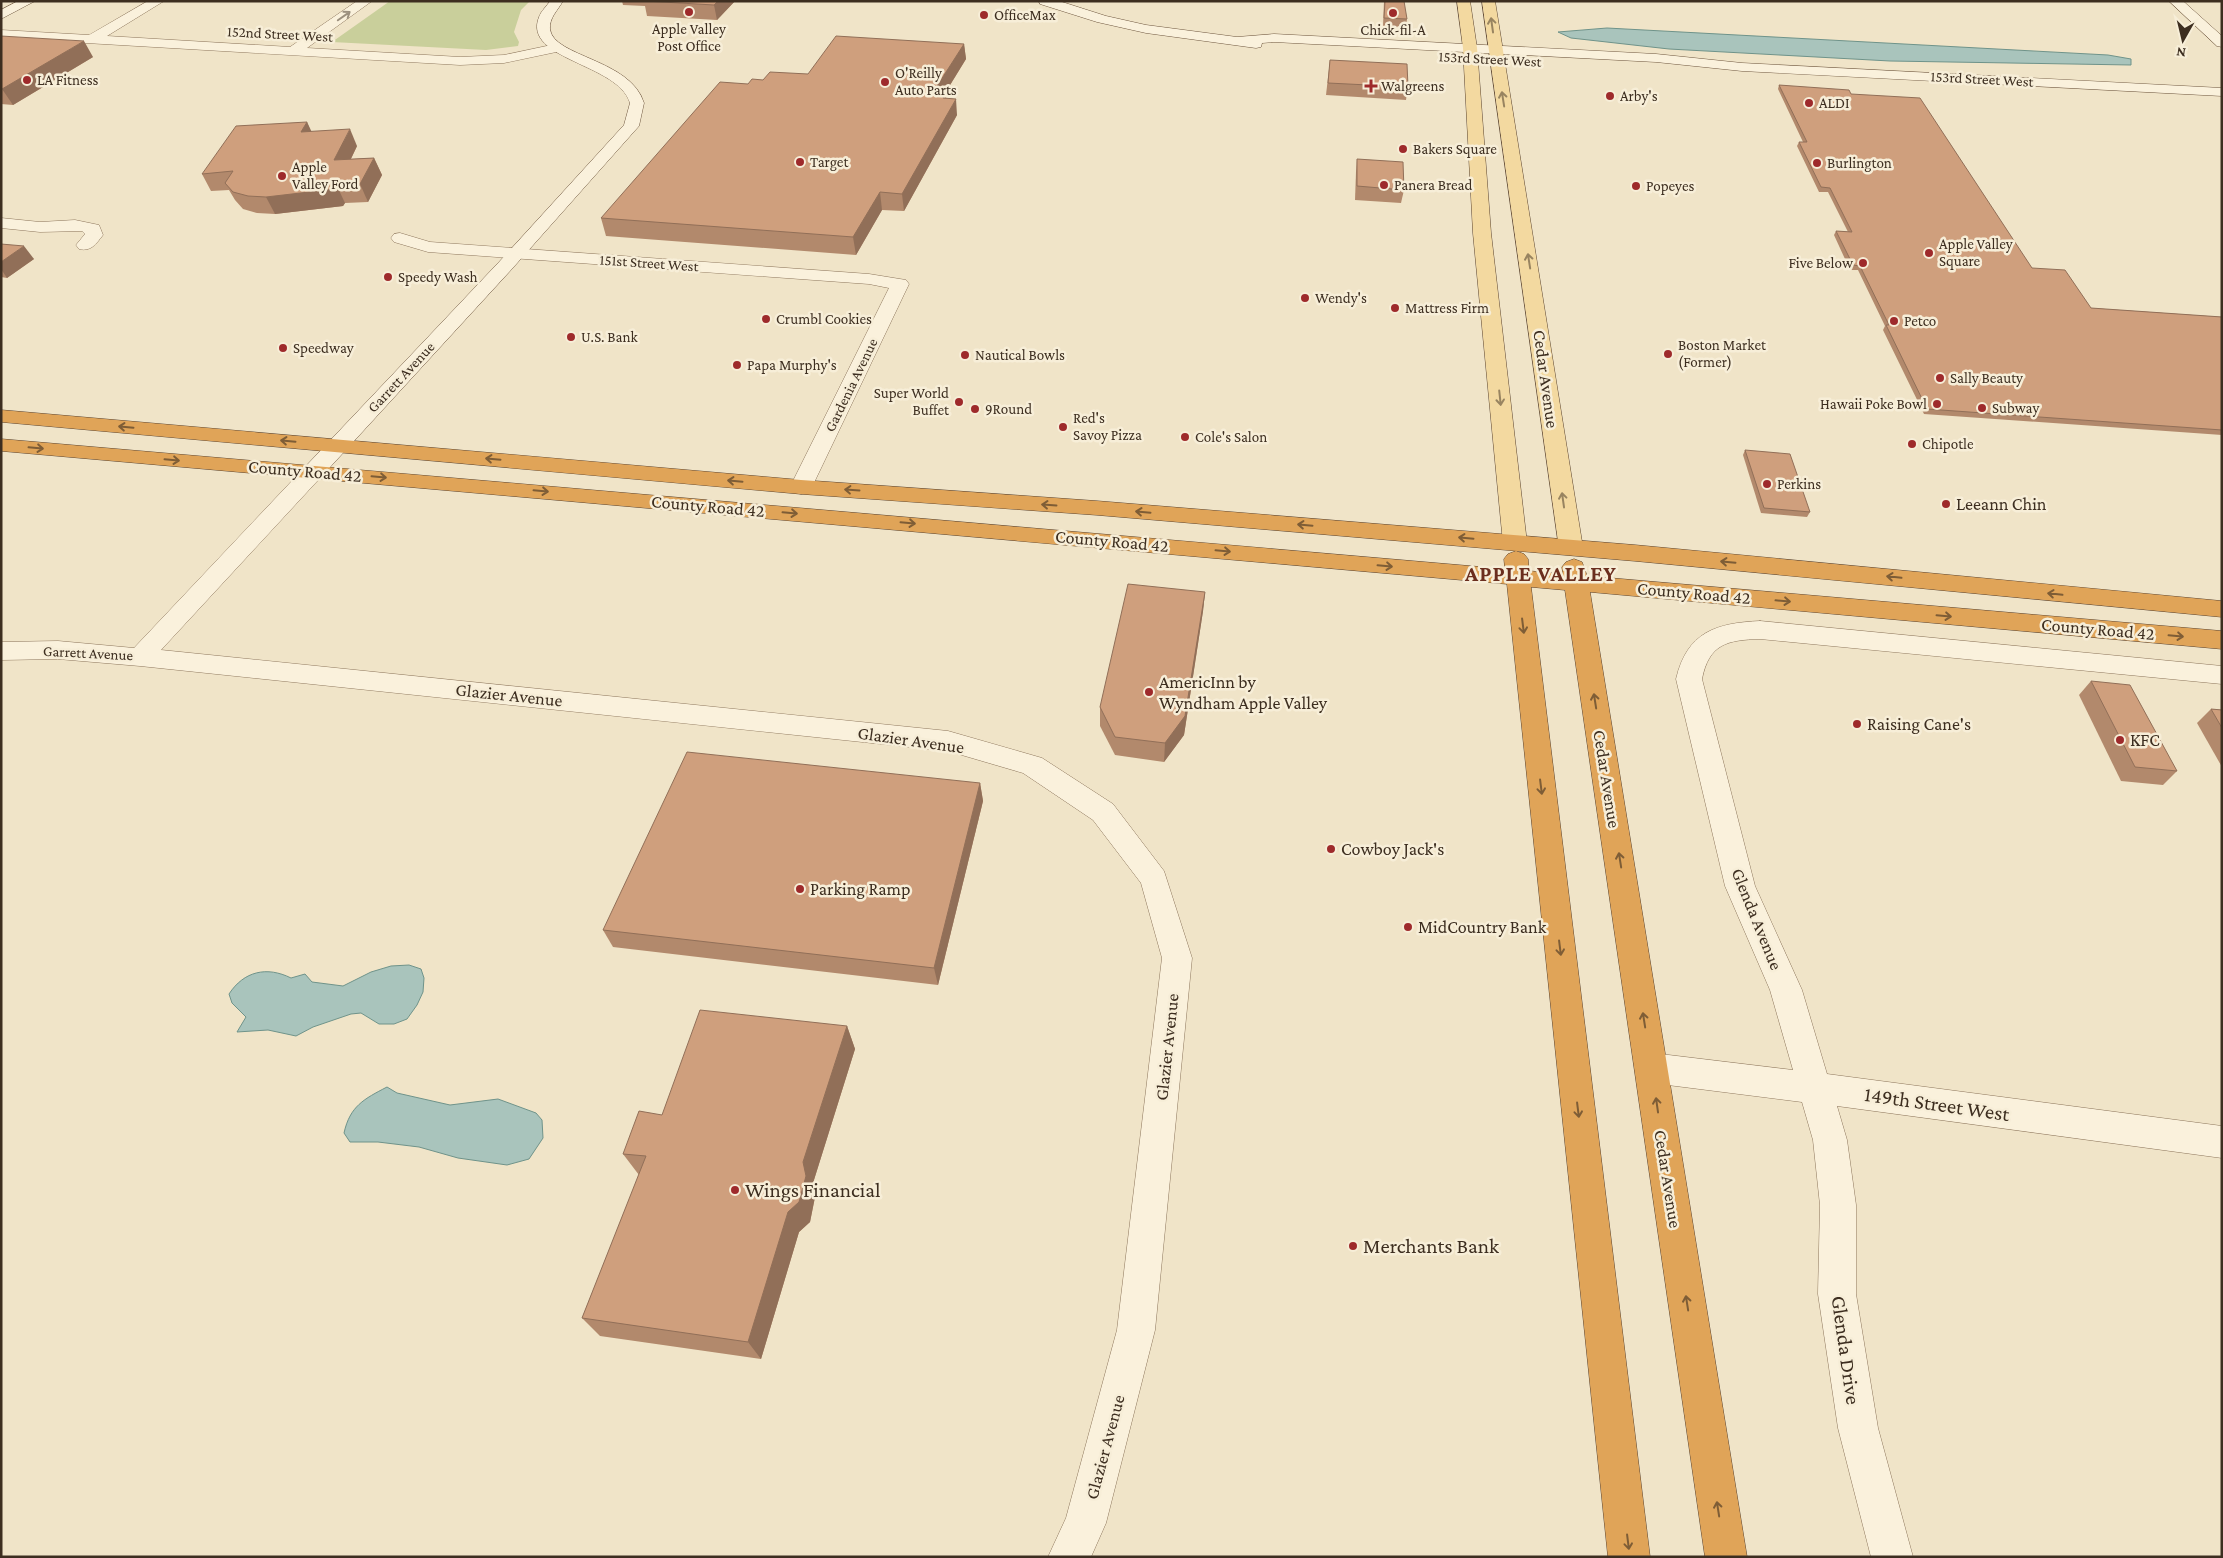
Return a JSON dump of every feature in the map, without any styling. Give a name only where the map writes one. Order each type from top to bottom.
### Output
[{"type":"highway","name":"County Road 42","points":[[1,416],[801,487],[1097,508],[1515,543],[2222,609]]},
{"type":"highway","name":"County Road 42","points":[[1,445],[2222,640]]},
{"type":"highway","points":[[1515,543],[1517,577],[1630,1557]]},
{"type":"highway","name":"Cedar Avenue","points":[[1571,548],[1726,1557]]},
{"type":"main road","points":[[1463,1],[1470,53],[1482,233],[1515,543]]},
{"type":"main road","name":"Cedar Avenue","points":[[1488,1],[1571,548]]},
{"type":"street","points":[[1,15],[28,1]]},
{"type":"street","points":[[90,40],[158,1]]},
{"type":"street","points":[[271,50],[343,1]]},
{"type":"street","points":[[293,51],[366,1]]},
{"type":"street","points":[[556,48],[547,38],[544,21],[549,11],[558,1]]},
{"type":"street","name":"153rd Street West","points":[[1045,1],[1102,20],[1146,29],[1274,47],[1495,54],[1659,68],[1742,67],[2222,92]]},
{"type":"street","points":[[2175,1],[2222,43]]},
{"type":"street","name":"152nd Street West","points":[[1,34],[477,61],[513,58],[556,48]]},
{"type":"street","name":"Garrett Avenue","points":[[1,651],[58,650],[140,657],[516,254],[627,132],[637,110],[635,96],[621,79],[556,48]]},
{"type":"street","points":[[1,213],[62,217],[72,223]]},
{"type":"street","points":[[1,223],[48,227],[72,223],[84,225],[93,229],[94,235],[85,244]]},
{"type":"street","name":"151st Street West","points":[[400,238],[428,247],[869,279],[900,284]]},
{"type":"street","name":"Gardenia Avenue","points":[[801,487],[900,284]]},
{"type":"street","name":"Glenda Avenue","points":[[1830,1140],[1786,990],[1740,886],[1689,679],[1690,666],[1695,654],[1706,643],[1731,632],[1760,630],[2222,675]]},
{"type":"street","name":"Glazier Avenue","points":[[140,657],[948,741],[1032,765],[1103,812],[1154,879],[1177,958],[1136,1330],[1085,1523],[1069,1557]]},
{"type":"street","name":"149th Street West","points":[[1652,1068],[2222,1142]]},
{"type":"street","name":"Glenda Drive","points":[[1830,1140],[1838,1205],[1837,1294],[1858,1428],[1892,1557]]},
{"type":"green space","points":[[390,1],[530,1],[521,10],[514,32],[519,42],[518,46],[486,50],[332,42]]},
{"type":"water","points":[[1607,28],[2108,55],[2131,59],[2131,65],[1890,61],[1669,49],[1571,38],[1558,32]]},
{"type":"water","points":[[409,965],[421,969],[424,978],[423,992],[407,1019],[394,1024],[379,1024],[361,1013],[351,1014],[313,1027],[296,1036],[268,1030],[237,1032],[246,1017],[232,1003],[229,994],[235,986],[249,976],[257,973],[273,972],[291,978],[305,974],[312,982],[343,986],[371,972],[391,966]]},
{"type":"water","points":[[387,1087],[397,1093],[450,1105],[498,1099],[536,1113],[542,1120],[543,1138],[529,1159],[507,1165],[458,1158],[419,1147],[378,1142],[350,1142],[344,1133],[354,1110],[371,1095]]},
{"type":"building","points":[[645,1],[718,1],[714,5]]},
{"type":"building","points":[[1385,1],[1404,1],[1407,19],[1384,18]]},
{"type":"building","points":[[1,36],[84,41],[1,89]]},
{"type":"building","name":"Target","points":[[836,36],[964,44],[932,94],[945,95],[943,98],[956,99],[902,194],[880,192],[853,237],[601,218],[720,82],[748,84],[752,79],[763,80],[770,72],[808,74]]},
{"type":"building","points":[[1330,60],[1407,64],[1408,87],[1328,83]]},
{"type":"building","name":"Apple Valley Square","points":[[1779,85],[1849,90],[1851,94],[1920,98],[2032,268],[2065,270],[2091,308],[2222,317],[2222,430],[1927,409],[1860,266],[1853,265],[1836,231],[1852,232],[1830,188],[1821,187],[1799,142],[1807,142]]},
{"type":"building","name":"Apple Valley Ford","points":[[307,122],[301,132],[350,129],[334,160],[374,158],[360,184],[337,186],[335,189],[266,197],[248,196],[233,192],[225,183],[233,171],[202,174],[236,126]]},
{"type":"building","points":[[1357,159],[1403,162],[1404,190],[1357,186]]},
{"type":"building","points":[[1,244],[24,246],[1,262]]},
{"type":"building","name":"Perkins","points":[[1745,450],[1790,454],[1810,512],[1764,508]]},
{"type":"building","name":"AmericInn by Wyndham Apple Valley","points":[[1128,584],[1205,592],[1185,716],[1165,743],[1115,737],[1100,707]]},
{"type":"building","points":[[2091,681],[2130,685],[2177,771],[2135,767]]},
{"type":"building","points":[[2211,709],[2222,710],[2222,728]]},
{"type":"building","name":"Parking Ramp","points":[[687,752],[980,783],[934,968],[603,930]]},
{"type":"building","name":"Wings Financial","points":[[700,1010],[847,1026],[803,1162],[806,1176],[799,1202],[788,1212],[748,1342],[582,1318],[646,1156],[623,1154],[639,1111],[662,1115]]},
{"type":"place","name":"Apple Valley Post Office","points":[[689,12]]},
{"type":"place","name":"Chick-fil-A","points":[[1393,13]]},
{"type":"place","name":"OfficeMax","points":[[984,15]]},
{"type":"place","name":"LA Fitness","points":[[27,80]]},
{"type":"place","name":"O'Reilly Auto Parts","points":[[885,82]]},
{"type":"place","name":"Walgreens","points":[[1371,86]]},
{"type":"place","name":"Arby's","points":[[1610,96]]},
{"type":"place","name":"ALDI","points":[[1809,103]]},
{"type":"place","name":"Bakers Square","points":[[1403,149]]},
{"type":"place","name":"Target","points":[[800,162]]},
{"type":"place","name":"Burlington","points":[[1817,163]]},
{"type":"place","name":"Apple Valley Ford","points":[[282,176]]},
{"type":"place","name":"Panera Bread","points":[[1384,185]]},
{"type":"place","name":"Popeyes","points":[[1636,186]]},
{"type":"place","name":"Apple Valley Square","points":[[1929,253]]},
{"type":"place","name":"Five Below","points":[[1863,263]]},
{"type":"place","name":"Speedy Wash","points":[[388,277]]},
{"type":"place","name":"Wendy's","points":[[1305,298]]},
{"type":"place","name":"Mattress Firm","points":[[1395,308]]},
{"type":"place","name":"Crumbl Cookies","points":[[766,319]]},
{"type":"place","name":"Petco","points":[[1894,321]]},
{"type":"place","name":"U.S. Bank","points":[[571,337]]},
{"type":"place","name":"Speedway","points":[[283,348]]},
{"type":"place","name":"Boston Market (Former)","points":[[1668,354]]},
{"type":"place","name":"Nautical Bowls","points":[[965,355]]},
{"type":"place","name":"Papa Murphy's","points":[[737,365]]},
{"type":"place","name":"Sally Beauty","points":[[1940,378]]},
{"type":"place","name":"Super World Buffet","points":[[959,402]]},
{"type":"place","name":"Hawaii Poke Bowl","points":[[1937,404]]},
{"type":"place","name":"Subway","points":[[1982,408]]},
{"type":"place","name":"9Round","points":[[975,409]]},
{"type":"place","name":"Red's Savoy Pizza","points":[[1063,427]]},
{"type":"place","name":"Cole's Salon","points":[[1185,437]]},
{"type":"place","name":"Chipotle","points":[[1912,444]]},
{"type":"place","name":"Perkins","points":[[1767,484]]},
{"type":"place","name":"Leeann Chin","points":[[1946,504]]},
{"type":"place","name":"AmericInn by Wyndham Apple Valley","points":[[1149,692]]},
{"type":"place","name":"Raising Cane's","points":[[1857,724]]},
{"type":"place","name":"KFC","points":[[2120,740]]},
{"type":"place","name":"Cowboy Jack's","points":[[1331,849]]},
{"type":"place","name":"Parking Ramp","points":[[800,889]]},
{"type":"place","name":"MidCountry Bank","points":[[1408,927]]},
{"type":"place","name":"Wings Financial","points":[[735,1190]]},
{"type":"place","name":"Merchants Bank","points":[[1353,1246]]},
{"type":"district","name":"APPLE VALLEY","points":[[1541,573]]}]
